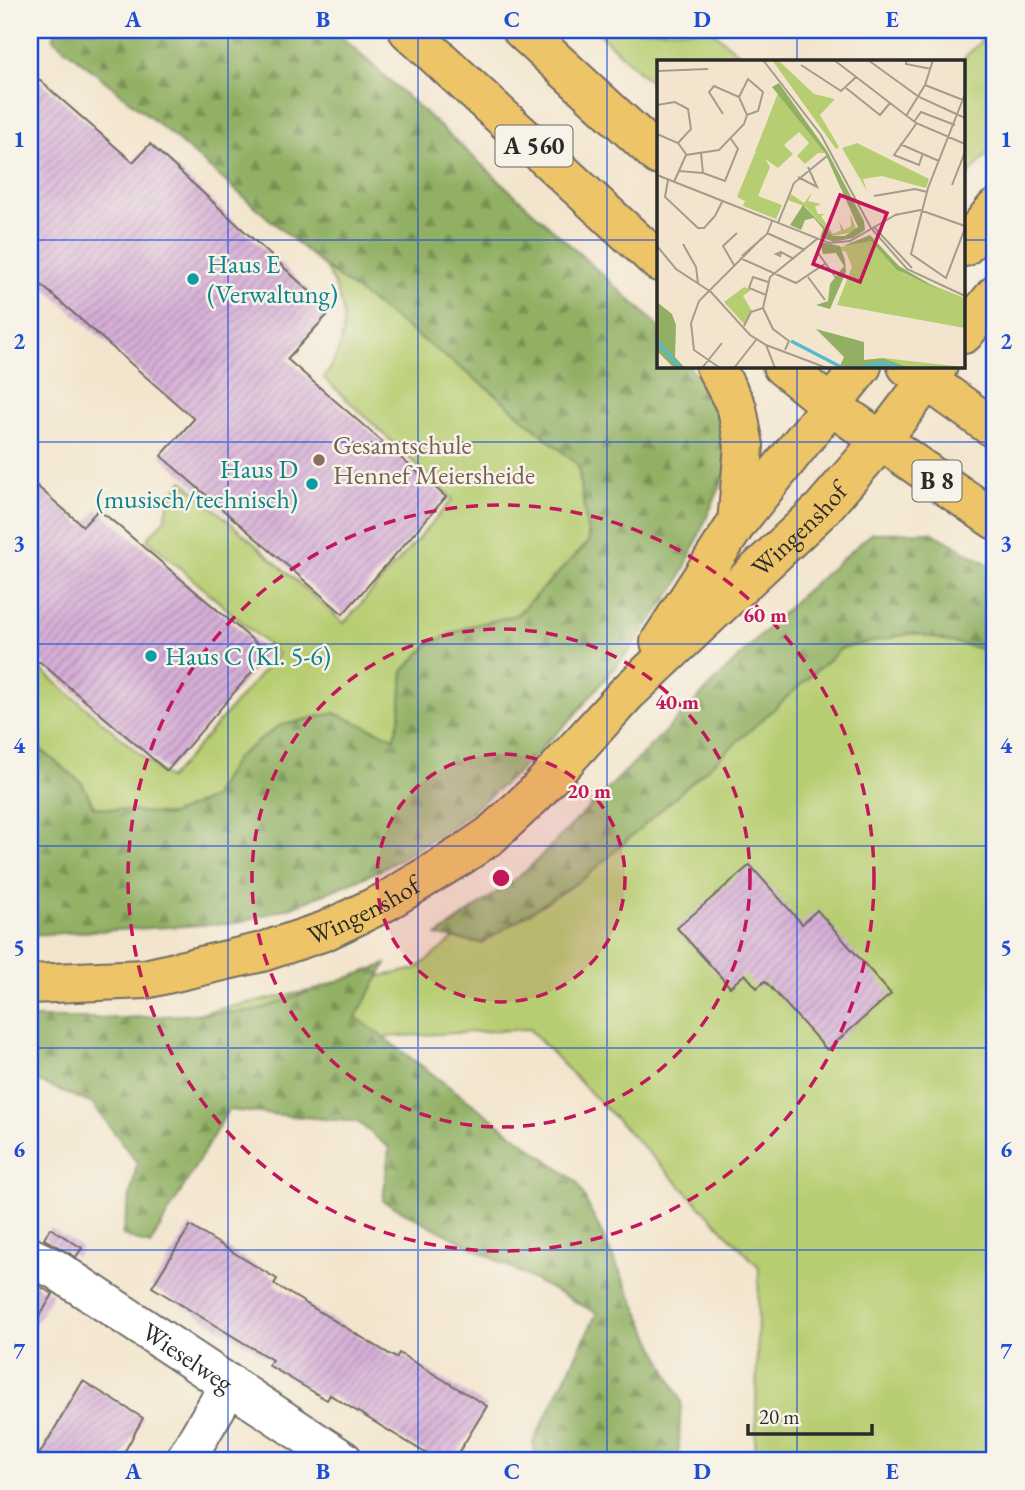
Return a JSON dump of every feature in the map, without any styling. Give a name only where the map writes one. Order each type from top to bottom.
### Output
[{"type":"main road","name":"A 560","points":[[408,30],[657,260]]},
{"type":"main road","name":"A 560","points":[[522,30],[657,154]]},
{"type":"main road","points":[[965,204],[995,188]]},
{"type":"main road","points":[[965,246],[995,209]]},
{"type":"main road","points":[[965,333],[995,295]]},
{"type":"main road","points":[[716,368],[737,408],[744,446],[737,523]]},
{"type":"main road","points":[[784,368],[830,405]]},
{"type":"main road","name":"Wingenshof","points":[[626,694],[737,523],[860,368]]},
{"type":"main road","points":[[924,371],[995,429]]},
{"type":"main road","name":"Wingenshof","points":[[30,984],[145,979],[262,952],[325,931],[385,902],[491,835],[534,795],[626,694],[822,509],[880,442],[924,371]]},
{"type":"main road","name":"B 8","points":[[830,405],[995,520]]},
{"type":"street","name":"Wieselweg","points":[[30,1256],[55,1269],[343,1460]]},
{"type":"street","points":[[185,1460],[230,1384]]},
{"type":"green space","points":[[56,30],[334,30],[652,320],[657,326],[657,368],[691,368],[714,397],[727,471],[677,585],[630,650],[572,718],[517,773],[450,829],[383,869],[295,906],[237,923],[30,935],[30,741],[82,783],[94,807],[171,815],[212,798],[236,758],[279,726],[334,713],[394,738],[400,717],[403,671],[430,643],[470,626],[517,615],[589,542],[578,465],[494,393],[325,267],[162,127],[53,39]]},
{"type":"green space","points":[[595,30],[711,30],[747,60],[657,60],[657,88]]},
{"type":"green space","points":[[995,30],[995,145],[965,179],[965,60],[962,60]]},
{"type":"green space","points":[[325,267],[494,393],[578,465],[589,542],[516,615],[470,626],[430,643],[403,671],[400,717],[394,738],[334,713],[279,726],[236,758],[212,798],[171,815],[94,807],[82,783],[30,741],[30,660],[169,779],[278,654],[147,539],[165,519],[170,497],[183,481],[344,623],[453,499],[324,378],[339,349],[344,323],[339,296]]},
{"type":"green space","points":[[931,532],[995,568],[995,652],[914,633],[842,648],[586,877],[482,943],[437,936],[527,870],[801,595],[872,533]]},
{"type":"green space","points":[[911,573],[995,619],[995,1460],[755,1460],[759,1267],[529,1029],[169,1049],[156,1022],[416,969]]},
{"type":"green space","points":[[386,964],[356,1017],[577,1182],[681,1401],[678,1460],[536,1460],[533,1443],[597,1313],[383,1201],[389,1148],[358,1122],[228,1110],[150,1245],[122,1235],[137,1163],[93,1104],[30,1078],[30,1018],[123,1018],[255,1011]]},
{"type":"building","points":[[30,72],[133,162],[150,144],[331,311],[287,359],[446,497],[343,614],[161,456],[194,419],[30,275]]},
{"type":"building","name":"Haus C (Kl. 5-6)","points":[[30,480],[83,526],[98,510],[108,517],[268,653],[167,771],[40,662],[30,662]]},
{"type":"building","points":[[750,865],[802,924],[817,910],[891,994],[827,1050],[765,981],[757,988],[745,974],[730,987],[677,928]]},
{"type":"building","points":[[190,1226],[277,1279],[274,1284],[396,1358],[399,1353],[487,1406],[454,1460],[437,1460],[330,1395],[327,1400],[268,1365],[272,1360],[152,1287]]},
{"type":"building","points":[[50,1228],[82,1248],[76,1257],[44,1239]]},
{"type":"building","points":[[30,1281],[53,1294],[30,1332]]},
{"type":"building","points":[[83,1381],[143,1418],[120,1460],[36,1460]]},
{"type":"place","name":"Haus E (Verwaltung)","points":[[193,279]]},
{"type":"place","name":"Gesamtschule Hennef Meiersheide","points":[[319,460]]},
{"type":"place","name":"Haus D (musisch/technisch)","points":[[312,484]]},
{"type":"place","name":"Haus C (Kl. 5-6)","points":[[151,656]]}]
